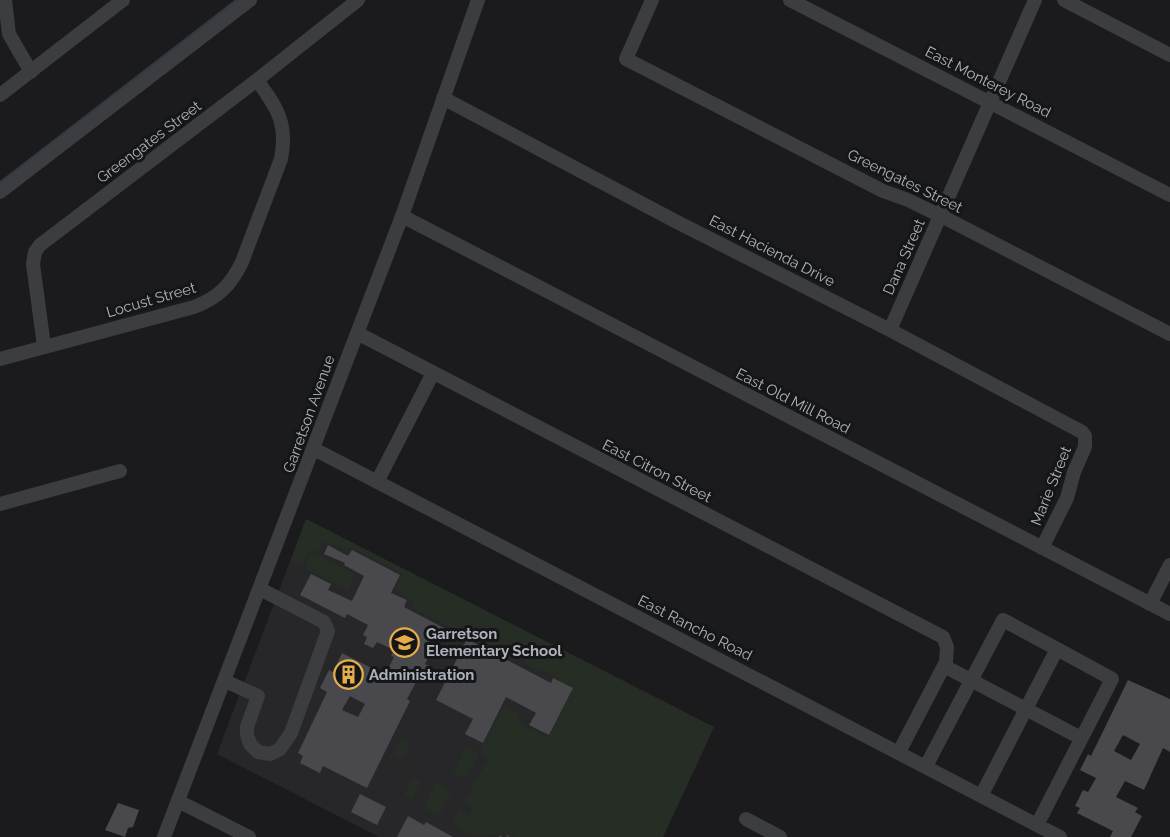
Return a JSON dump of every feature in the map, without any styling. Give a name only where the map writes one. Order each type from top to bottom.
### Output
[{"type":"street","points":[[5,0],[9,34],[31,72]]},
{"type":"street","points":[[0,95],[123,0]]},
{"type":"street","points":[[0,192],[250,0]]},
{"type":"street","name":"Greengates Street","points":[[44,346],[33,264],[35,252],[40,244],[257,80],[358,0]]},
{"type":"street","name":"Garretson Avenue","points":[[164,837],[402,216],[478,0]]},
{"type":"street","name":"Greengates Street","points":[[652,0],[626,59],[883,191],[908,200],[1170,334]]},
{"type":"street","name":"East Monterey Road","points":[[790,0],[1170,195]]},
{"type":"street","name":"Dana Street","points":[[890,330],[1035,0]]},
{"type":"street","points":[[1064,0],[1170,55]]},
{"type":"street","name":"Locust Street","points":[[0,359],[194,307],[215,298],[230,283],[242,262],[283,146],[282,122],[277,108],[257,80]]},
{"type":"street","name":"East Hacienda Drive","points":[[443,98],[890,330],[1082,432],[1085,436]]},
{"type":"street","name":"East Old Mill Road","points":[[402,216],[1170,614]]},
{"type":"street","name":"East Citron Street","points":[[357,333],[943,637],[948,656],[944,666]]},
{"type":"street","points":[[377,482],[433,373]]},
{"type":"street","name":"Marie Street","points":[[1042,548],[1067,498],[1074,472],[1085,447],[1085,436]]},
{"type":"street","name":"East Rancho Road","points":[[314,449],[1060,837]]},
{"type":"street","points":[[0,504],[120,471]]},
{"type":"street","points":[[1150,604],[1170,565]]},
{"type":"street","points":[[225,681],[258,696],[247,727],[250,744],[258,752],[270,754],[280,749],[291,733],[328,631],[324,622],[260,589]]},
{"type":"street","points":[[926,766],[1003,620],[1112,679],[1037,825]]},
{"type":"street","points":[[981,796],[1057,649]]},
{"type":"street","points":[[899,752],[944,666],[1082,738]]},
{"type":"street","points":[[178,801],[249,837]]},
{"type":"street","points":[[746,819],[780,837]]},
{"type":"path","points":[[499,837],[506,835],[511,837]]},
{"type":"shaded area","name":"Garretson Elementary School","points":[[306,519],[714,727],[663,837],[379,837],[217,754]]},
{"type":"shaded area","points":[[306,519],[714,727],[663,837],[515,837],[500,834],[475,836],[452,825],[459,809],[469,815],[473,808],[463,803],[488,760],[481,755],[480,751],[504,705],[517,712],[522,725],[548,738],[573,688],[553,678],[555,675],[548,672],[543,673],[501,648],[492,649],[415,609],[411,599],[394,590],[402,574],[349,547],[346,551],[324,541],[318,552],[311,549],[302,565],[291,560]]},
{"type":"shaded area","points":[[312,552],[356,574],[348,590],[304,568]]},
{"type":"shaded area","points":[[402,738],[411,742],[402,759],[393,754]]},
{"type":"shaded area","points":[[466,747],[479,753],[466,779],[453,772]]},
{"type":"shaded area","points":[[413,777],[421,781],[412,798],[404,794]]},
{"type":"shaded area","points":[[436,782],[452,791],[439,816],[423,808]]},
{"type":"building","points":[[328,545],[348,556],[352,550],[400,575],[391,593],[407,600],[404,607],[444,628],[425,664],[429,666],[425,673],[422,671],[407,699],[410,701],[367,788],[323,766],[320,773],[300,763],[303,756],[298,753],[327,692],[320,688],[329,670],[333,672],[342,653],[385,675],[394,657],[391,656],[394,650],[377,642],[373,648],[364,644],[367,637],[363,635],[368,625],[347,614],[345,618],[300,595],[311,574],[331,584],[328,590],[352,601],[364,576],[344,565],[345,563],[324,554]],"holes":[[[350,696],[365,704],[358,717],[342,710]]]},
{"type":"building","points":[[467,639],[551,683],[553,678],[573,688],[549,735],[529,725],[536,713],[506,697],[483,743],[465,734],[473,719],[436,700]]},
{"type":"building","points":[[1128,680],[1170,699],[1170,752],[1163,748],[1144,790],[1125,781],[1116,797],[1138,808],[1135,812],[1142,816],[1131,837],[1110,837],[1113,831],[1077,813],[1080,808],[1075,806],[1083,790],[1088,792],[1096,778],[1080,770],[1088,754],[1091,756]],"holes":[[[1123,735],[1140,744],[1131,760],[1114,751]]]},
{"type":"building","points":[[360,794],[386,807],[377,825],[351,812]]},
{"type":"building","points":[[118,803],[139,810],[133,827],[128,828],[125,837],[105,830]]},
{"type":"building","points":[[408,816],[424,825],[426,822],[453,837],[397,837]]},
{"type":"waterway","points":[[0,183],[237,0]]},
{"type":"place","name":"Garretson Elementary School","points":[[405,643]]},
{"type":"place","name":"Administration","points":[[348,675]]}]
